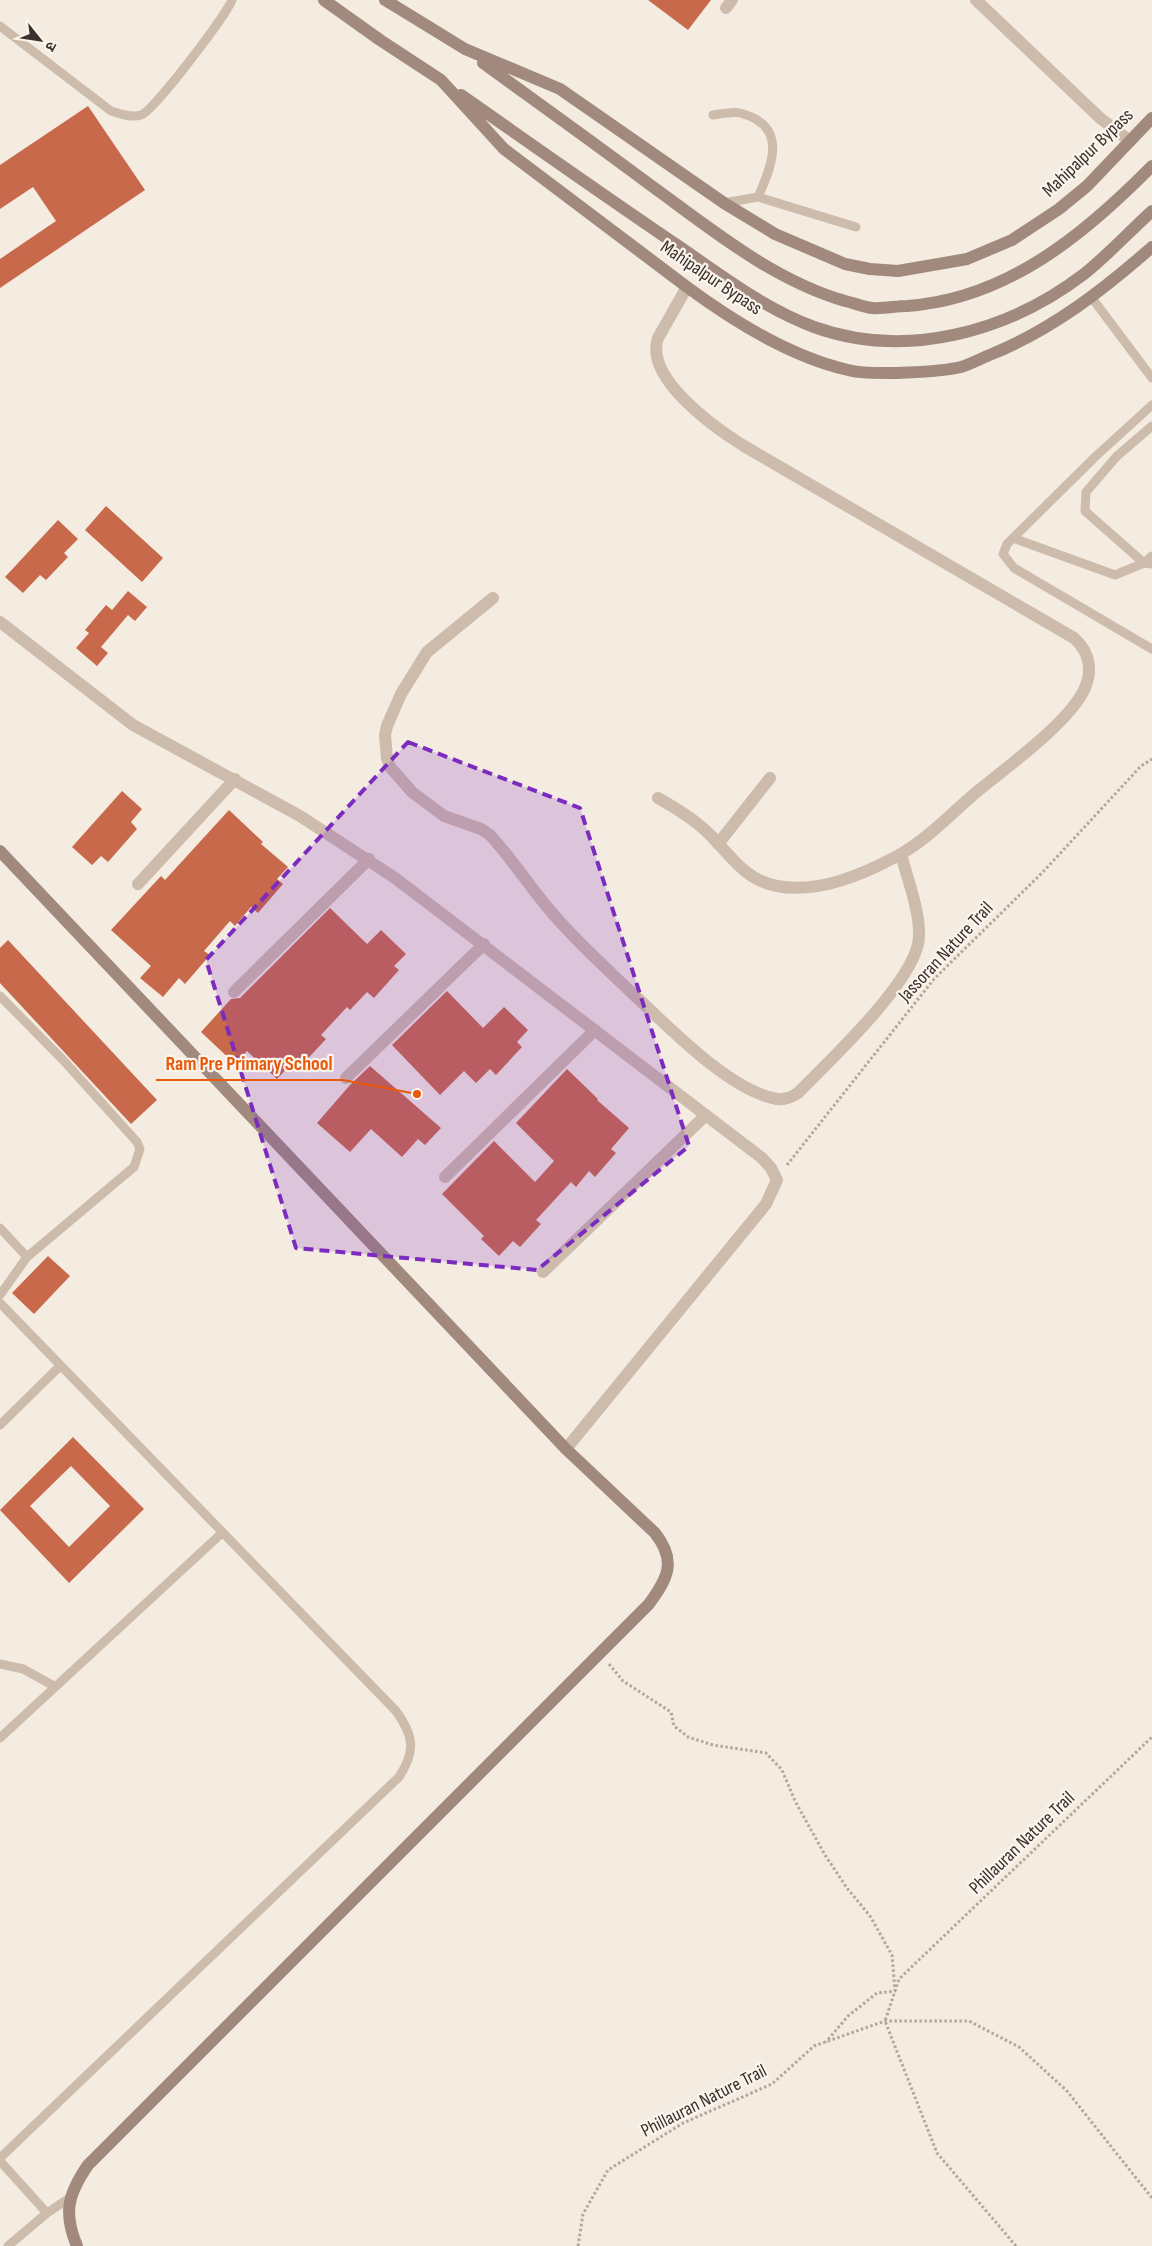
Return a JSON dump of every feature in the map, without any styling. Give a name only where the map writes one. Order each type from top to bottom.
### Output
[{"type":"street","name":"Mahipalpur Bypass","points":[[324,0],[441,80],[504,149],[714,307],[758,333],[818,362],[850,371],[883,373],[922,372],[962,366],[1004,349],[1051,325],[1092,298],[1152,247]]},
{"type":"street","name":"Mahipalpur Bypass","points":[[385,0],[465,49],[560,89],[724,203],[775,234],[844,264],[870,269],[898,270],[967,259],[1012,240],[1059,209],[1086,186],[1152,118]]},
{"type":"street","points":[[976,0],[1100,118],[1130,141]]},
{"type":"street","points":[[465,49],[715,232],[769,268],[825,295],[872,308],[931,304],[984,290],[1029,268],[1061,248],[1116,202],[1152,166]]},
{"type":"street","points":[[441,80],[756,299],[814,327],[864,340],[916,342],[958,335],[1004,320],[1042,300],[1084,274],[1152,211]]},
{"type":"street","points":[[658,798],[686,814],[705,830],[738,866],[756,880],[790,888],[804,888],[846,879],[900,854],[925,836],[1067,714],[1088,681],[1090,668],[1082,645],[1074,638],[744,446],[699,415],[677,391],[659,365],[655,347],[658,338],[687,287]]},
{"type":"street","points":[[492,598],[427,652],[411,676],[387,726],[385,747],[390,767],[412,792],[444,816],[481,829],[490,835],[553,914],[580,944],[683,1041],[729,1076],[772,1098],[786,1099],[793,1097],[897,986],[912,964],[920,936],[900,854]]},
{"type":"street","points":[[0,622],[133,725],[184,754],[235,779],[369,859],[484,944],[762,1158],[771,1168],[777,1180],[766,1204],[566,1449]]},
{"type":"street","points":[[718,844],[770,778]]},
{"type":"street","points":[[138,884],[235,779]]},
{"type":"street","points":[[0,851],[566,1449],[654,1533],[662,1543],[667,1555],[668,1570],[663,1585],[649,1604],[88,2165],[75,2184],[71,2196],[70,2224],[77,2246]]},
{"type":"street","points":[[234,992],[369,859]]},
{"type":"street","points":[[346,1078],[484,944]]},
{"type":"street","points":[[446,1177],[595,1030]]},
{"type":"street","points":[[543,1272],[706,1115]]},
{"type":"lane","points":[[0,26],[111,111],[131,116],[141,115],[158,102],[232,0]]},
{"type":"lane","points":[[713,115],[739,113],[762,122],[772,139],[774,155],[758,197]]},
{"type":"lane","points":[[724,203],[758,197],[856,227]]},
{"type":"lane","points":[[1092,298],[1152,378]]},
{"type":"lane","points":[[1152,405],[1094,457],[1013,538],[1004,548],[1003,554],[1014,568],[1152,649]]},
{"type":"lane","points":[[1148,564],[1086,511],[1086,492],[1117,456],[1152,426]]},
{"type":"lane","points":[[1013,538],[1115,575],[1148,564],[1152,556]]},
{"type":"lane","points":[[0,996],[64,1062],[137,1142],[140,1149],[134,1167],[27,1257],[0,1295]]},
{"type":"lane","points":[[0,1228],[27,1257]]},
{"type":"lane","points":[[0,1303],[396,1711],[411,1736],[410,1752],[406,1766],[399,1778],[0,2159],[47,2213]]},
{"type":"lane","points":[[0,1425],[60,1366]]},
{"type":"lane","points":[[0,1738],[54,1686],[222,1533]]},
{"type":"lane","points":[[0,1664],[23,1669],[54,1686]]},
{"type":"lane","points":[[8,2246],[47,2213],[71,2196]]},
{"type":"path","name":"Jassoran Nature Trail","points":[[777,1180],[811,1132],[934,979],[1042,873],[1141,766],[1152,759]]},
{"type":"path","points":[[599,1652],[623,1681],[671,1712],[674,1726],[688,1737],[713,1745],[766,1752],[782,1770],[826,1856],[847,1888],[870,1916],[892,1955],[896,1990],[877,1993],[848,2016],[826,2042]]},
{"type":"path","name":"Phillauran Nature Trail","points":[[578,2246],[582,2214],[608,2170],[683,2123],[772,2084],[814,2046],[885,2021],[900,1979],[1152,1737]]},
{"type":"path","points":[[1016,2246],[937,2154],[885,2021],[968,2021],[1019,2047],[1067,2091],[1152,2198]]},
{"type":"highlighted area","points":[[408,742],[580,808],[689,1146],[537,1270],[296,1248],[206,960]]},
{"type":"building","points":[[648,0],[711,0],[688,30]]},
{"type":"building","points":[[88,106],[145,190],[0,288],[0,259],[56,221],[33,187],[0,209],[0,165]]},
{"type":"building","points":[[106,506],[163,558],[142,582],[85,530]]},
{"type":"building","points":[[58,520],[78,539],[64,553],[68,557],[46,580],[40,575],[23,593],[5,577]]},
{"type":"building","points":[[128,591],[147,607],[135,621],[128,615],[101,647],[108,653],[97,666],[76,648],[89,633],[85,630],[106,605],[112,610]]},
{"type":"building","points":[[122,791],[142,809],[131,822],[137,829],[108,862],[101,856],[92,865],[72,847]]},
{"type":"building","points":[[229,810],[263,842],[261,844],[288,867],[277,879],[283,884],[258,913],[251,907],[235,926],[230,921],[204,951],[210,955],[185,984],[179,978],[163,997],[140,978],[151,966],[111,930],[161,876],[165,880]]},
{"type":"building","points":[[330,908],[367,944],[381,930],[406,954],[394,966],[399,970],[374,998],[367,992],[350,1010],[347,1007],[321,1035],[326,1039],[300,1067],[294,1061],[277,1079],[247,1051],[235,1064],[201,1032],[231,999],[240,998]]},
{"type":"building","points":[[8,940],[157,1100],[131,1124],[0,983],[0,948]]},
{"type":"building","points":[[447,991],[483,1028],[504,1007],[528,1030],[517,1042],[522,1047],[496,1075],[490,1069],[476,1083],[464,1071],[440,1095],[392,1045]]},
{"type":"building","points":[[370,1066],[441,1128],[425,1145],[418,1139],[402,1157],[371,1129],[350,1152],[317,1123],[350,1085]]},
{"type":"building","points":[[567,1069],[597,1100],[629,1128],[611,1149],[616,1153],[595,1177],[589,1171],[576,1187],[571,1182],[536,1220],[541,1224],[520,1247],[513,1241],[499,1256],[481,1239],[484,1236],[442,1194],[494,1141],[535,1182],[554,1161],[516,1123]]},
{"type":"building","points":[[48,1256],[70,1276],[34,1314],[12,1293]]},
{"type":"building","points":[[73,1437],[144,1509],[69,1583],[0,1510]],"holes":[[[71,1466],[110,1506],[69,1547],[30,1506]]]},
{"type":"place","name":"Ram Pre Primary School","points":[[417,1094]]}]
